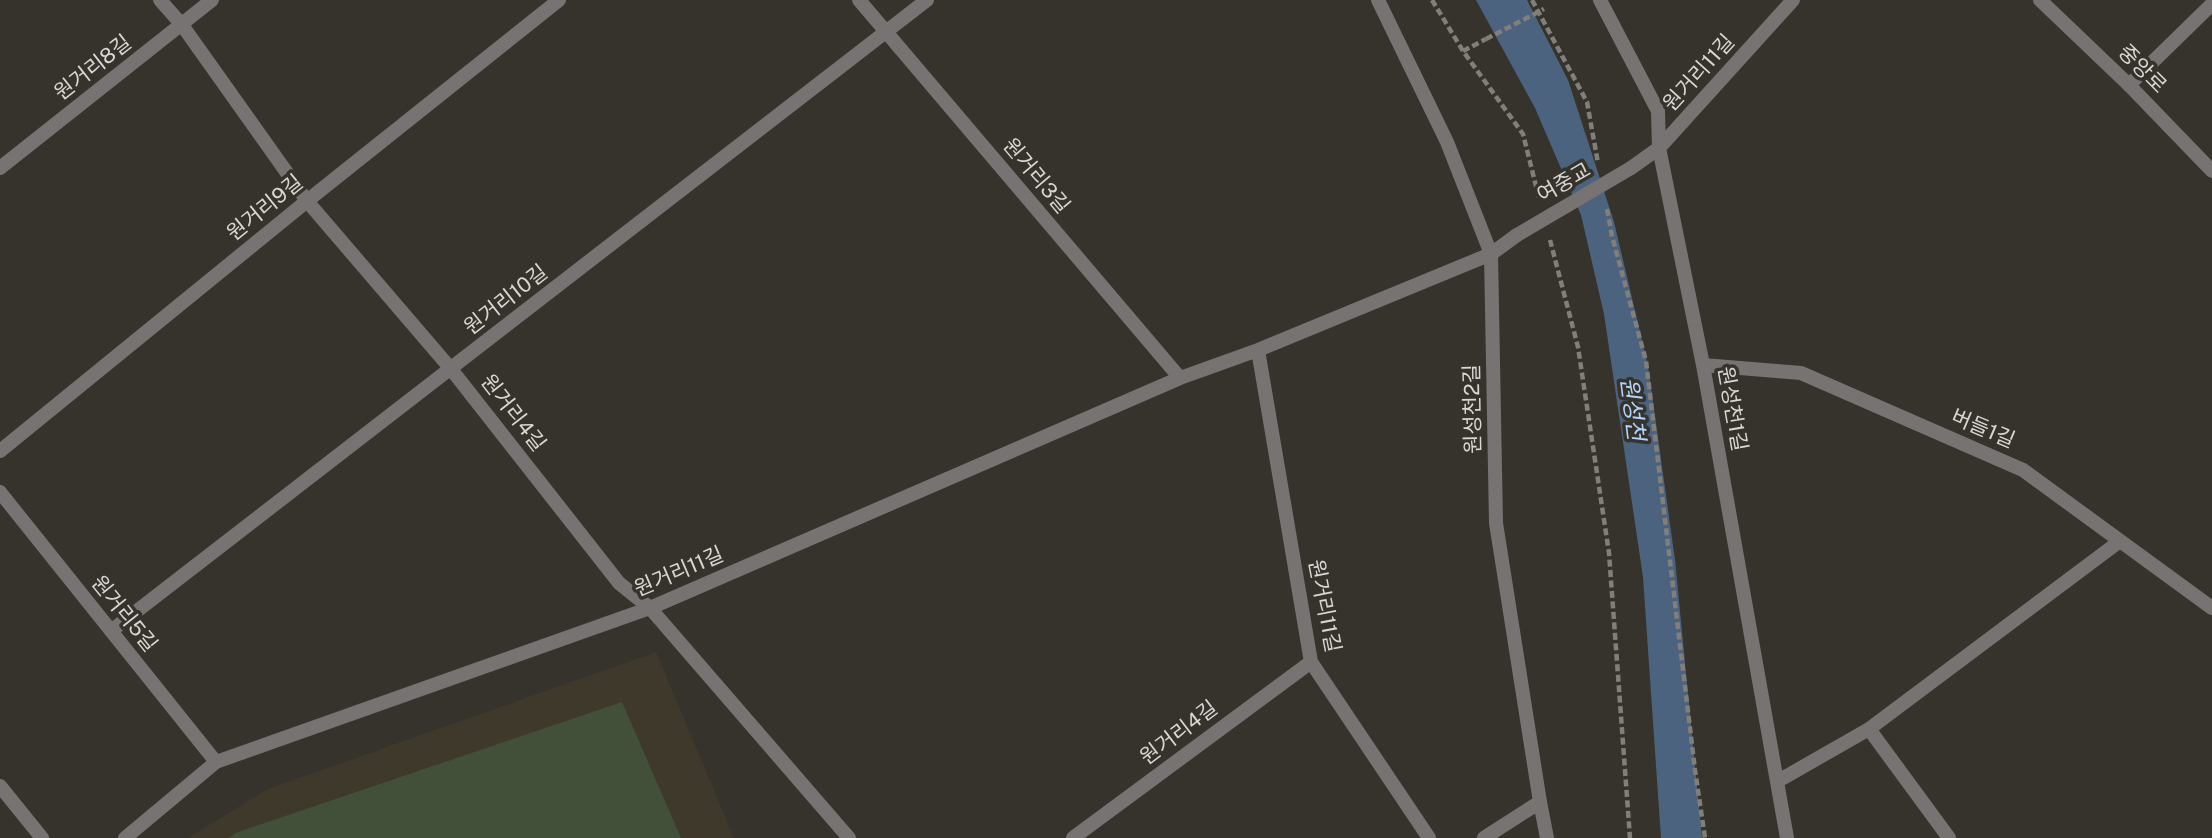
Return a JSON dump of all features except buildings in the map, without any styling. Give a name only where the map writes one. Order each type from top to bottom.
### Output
[{"type":"street","name":"원거리4길","points":[[160,0],[182,25],[307,201],[452,369],[619,583],[649,608],[849,838]]},
{"type":"street","name":"원거리8길","points":[[0,168],[212,0]]},
{"type":"street","name":"원거리9길","points":[[0,451],[559,0]]},
{"type":"street","name":"원거리3길","points":[[859,0],[1180,378]]},
{"type":"street","name":"원거리10길","points":[[111,631],[927,0]]},
{"type":"street","name":"원성천2길","points":[[1378,0],[1447,142],[1491,254],[1496,523],[1548,838]]},
{"type":"street","name":"원성천1길","points":[[1600,0],[1658,111],[1659,148],[1703,365],[1787,838]]},
{"type":"street","name":"원거리11길","points":[[1631,168],[1659,148],[1793,0]]},
{"type":"street","name":"중앙로","points":[[2040,0],[2129,85],[2212,170]]},
{"type":"street","points":[[2129,85],[2212,4]]},
{"type":"street","name":"여중교","points":[[1517,235],[1631,168]]},
{"type":"street","name":"원거리11길","points":[[125,838],[216,762],[649,608],[1180,378],[1258,350],[1491,254],[1517,235]]},
{"type":"street","name":"원거리11길","points":[[1258,350],[1311,662],[1429,838]]},
{"type":"street","name":"버들1길","points":[[1703,365],[1801,373],[2023,470],[2212,608]]},
{"type":"street","name":"원거리5길","points":[[0,492],[216,762]]},
{"type":"street","points":[[1778,781],[1869,729],[2120,541]]},
{"type":"street","name":"원거리4길","points":[[1073,838],[1311,662]]},
{"type":"street","points":[[1869,729],[1949,838]]},
{"type":"street","points":[[0,786],[41,838]]},
{"type":"street","points":[[1484,838],[1540,802]]},
{"type":"path","points":[[1432,0],[1463,51],[1524,134],[1541,203]]},
{"type":"path","points":[[1532,0],[1587,102],[1600,169]]},
{"type":"path","points":[[1463,51],[1544,9],[1538,14]]},
{"type":"path","points":[[1605,196],[1612,236],[1646,361],[1705,838]]},
{"type":"path","points":[[1547,229],[1578,347],[1609,553],[1630,838]]},
{"type":"shaded area","points":[[656,652],[734,838],[188,838],[268,789]]},
{"type":"green space","points":[[622,702],[681,838],[228,838],[238,832]]},
{"type":"water","name":"원성천","points":[[1476,0],[1527,0],[1568,80],[1614,222],[1648,366],[1675,560],[1702,838],[1661,838],[1643,577],[1604,314],[1581,215],[1535,108]]}]
